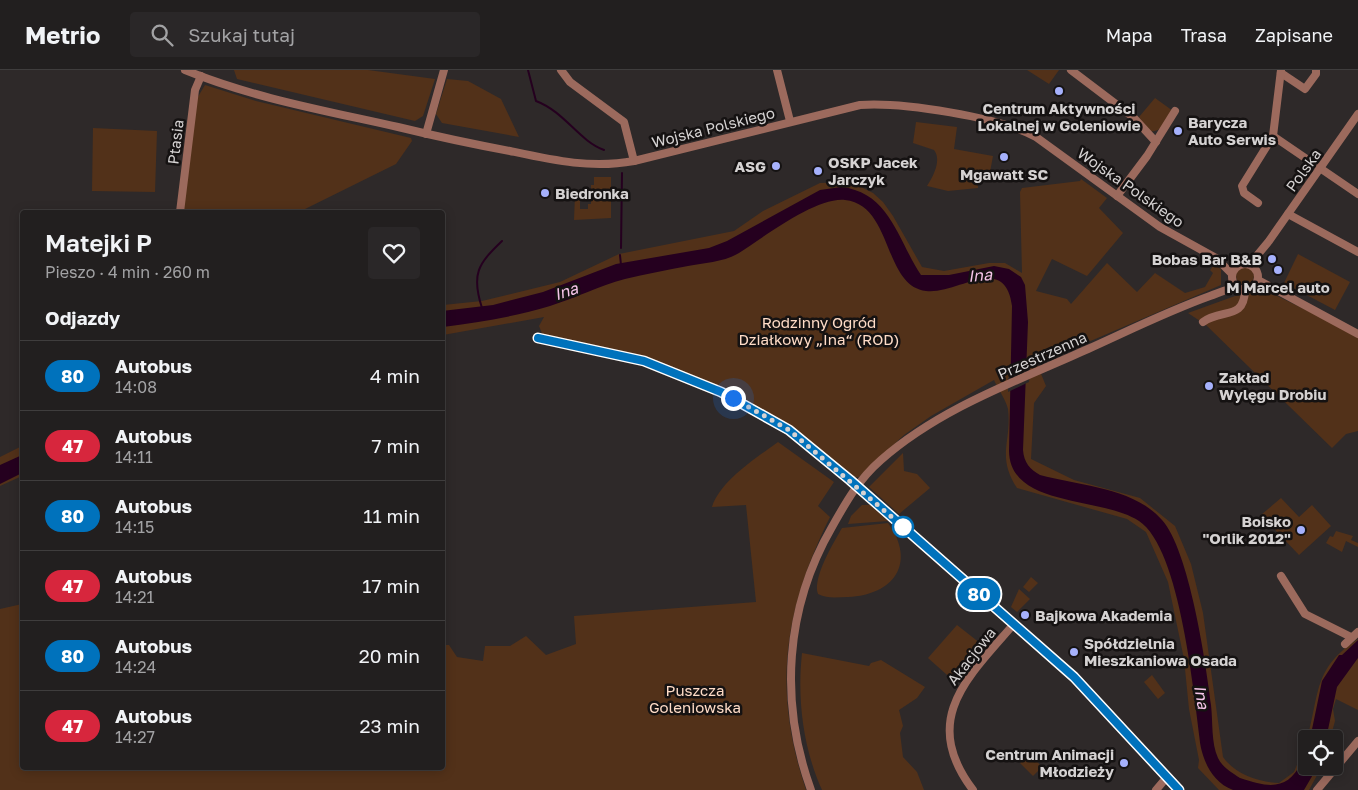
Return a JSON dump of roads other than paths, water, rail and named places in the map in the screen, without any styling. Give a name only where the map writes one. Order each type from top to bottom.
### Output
[{"type":"street","name":"Wojska Polskiego","points":[[185,70],[265,96],[426,134],[577,164],[606,165],[634,161],[860,105],[882,105],[998,123],[1020,129],[1036,137],[1160,227],[1216,258],[1239,265]]},
{"type":"street","points":[[426,134],[444,70]]},
{"type":"street","points":[[562,70],[570,82],[622,120],[627,129],[634,161]]},
{"type":"street","points":[[777,70],[790,121]]},
{"type":"street","points":[[1071,70],[1133,117],[1156,142]]},
{"type":"street","points":[[1258,203],[1244,193],[1242,186],[1273,136],[1281,72],[1305,89],[1316,74],[1316,70]]},
{"type":"street","name":"Ptasia","points":[[180,210],[195,90],[201,76]]},
{"type":"street","points":[[1117,196],[1156,142],[1175,111]]},
{"type":"street","name":"Polska","points":[[1250,264],[1269,241],[1358,114]]},
{"type":"street","points":[[1273,136],[1358,194]]},
{"type":"street","points":[[1288,214],[1358,252]]},
{"type":"street","name":"Polska","points":[[1257,280],[1269,241]]},
{"type":"street","name":"Wojska Polskiego","points":[[1216,258],[1242,289]]},
{"type":"street","points":[[1239,265],[1250,264],[1257,280],[1358,334]]},
{"type":"street","name":"Przestrzenna","points":[[1202,299],[1232,276],[1239,265]]},
{"type":"street","name":"Przestrzenna","points":[[811,790],[796,741],[790,699],[791,663],[796,622],[806,583],[822,544],[833,524],[873,467],[899,446],[943,416],[1036,372],[1202,299],[1242,289],[1257,280]]},
{"type":"street","points":[[1203,322],[1214,316],[1230,314],[1238,310],[1244,302],[1242,289]]},
{"type":"street","points":[[538,338],[644,361],[721,392],[789,430],[858,487],[1074,677],[1179,790]]},
{"type":"street","points":[[1281,576],[1305,614],[1351,637]]},
{"type":"street","name":"Akacjowa","points":[[973,790],[965,779],[953,753],[950,731],[952,710],[964,684],[1013,625]]},
{"type":"street","points":[[1344,644],[1358,632]]},
{"type":"street","points":[[1317,790],[1358,741]]},
{"type":"street","points":[[1156,790],[1167,778]]},
{"type":"water","name":"Ina","points":[[841,187],[858,191],[871,198],[882,208],[891,220],[921,275],[949,275],[994,266],[1009,269],[1021,277],[1025,285],[1028,322],[1023,450],[1026,462],[1030,468],[1040,475],[1121,494],[1150,509],[1162,520],[1172,535],[1180,556],[1195,608],[1209,686],[1214,746],[1218,758],[1230,772],[1240,778],[1263,784],[1280,784],[1288,780],[1298,768],[1298,775],[1313,775],[1304,790],[1233,790],[1226,787],[1211,773],[1201,748],[1189,661],[1175,592],[1165,561],[1153,537],[1139,521],[1123,513],[1041,492],[1024,482],[1013,469],[1009,451],[1012,306],[1008,290],[1000,281],[990,279],[978,280],[938,291],[926,291],[912,286],[902,275],[894,261],[872,216],[860,205],[845,200],[820,205],[790,219],[739,253],[714,262],[625,279],[550,306],[524,313],[445,327],[445,311],[493,305],[543,292],[616,264],[709,248],[727,241],[820,190]]},
{"type":"water","points":[[20,456],[20,474],[0,484],[0,465]]},
{"type":"water","points":[[1358,640],[1358,658],[1337,687],[1328,730],[1312,730],[1322,681],[1339,655],[1342,655]]},
{"type":"waterway","points":[[528,70],[536,101],[555,112],[587,140],[604,150]]},
{"type":"waterway","points":[[621,248],[622,173]]},
{"type":"waterway","points":[[482,308],[477,286],[479,270],[487,256],[502,241]]},
{"type":"waterway","points":[[620,255],[621,265]]},
{"type":"place","name":"Centrum Aktywności Lokalnej w Goleniowie","points":[[1059,91]]},
{"type":"place","name":"Barycza Auto Serwis","points":[[1178,131]]},
{"type":"place","name":"Mgawatt SC","points":[[1004,157]]},
{"type":"place","name":"ASG","points":[[776,166]]},
{"type":"place","name":"OSKP Jacek Jarczyk","points":[[818,171]]},
{"type":"place","name":"Biedronka","points":[[545,193]]},
{"type":"place","name":"Bobas Bar B&B","points":[[1272,259]]},
{"type":"place","name":"M Marcel auto","points":[[1278,270]]},
{"type":"place","name":"Zakład Wylęgu Drobiu","points":[[1209,386]]},
{"type":"place","name":"Boisko \"Orlik 2012\"","points":[[1301,530]]},
{"type":"place","name":"Bajkowa Akademia","points":[[1025,615]]},
{"type":"place","name":"Spółdzielnia Mieszkaniowa Osada","points":[[1074,652]]},
{"type":"place","name":"Centrum Animacji Młodzieży","points":[[1124,763]]},
{"type":"park label","name":"Rodzinny Ogród Działkowy „Ina“ (ROD)","points":[[819,330]]},
{"type":"park label","name":"Puszcza Goleniowska","points":[[695,698]]}]
